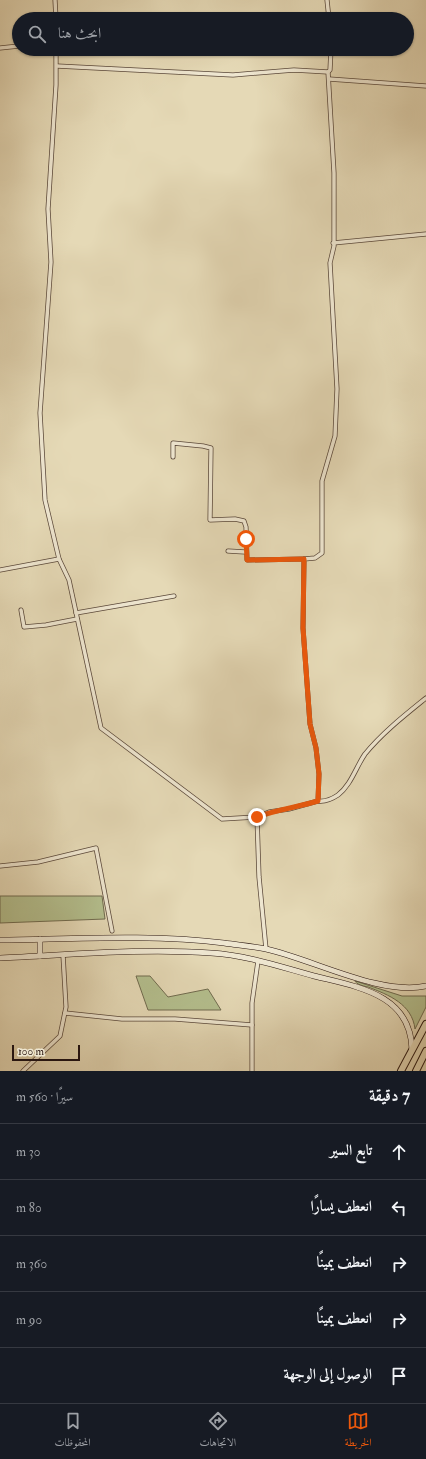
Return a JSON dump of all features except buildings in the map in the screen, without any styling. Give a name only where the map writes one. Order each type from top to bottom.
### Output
[{"type":"main road","points":[[40,939],[40,956]]},
{"type":"main road","points":[[0,940],[159,939],[224,943],[266,949],[350,976],[399,988],[416,988],[426,986]]},
{"type":"main road","points":[[0,958],[167,951],[213,953],[258,962],[369,990],[396,1007],[408,1024],[412,1039],[412,1050]]},
{"type":"main road","points":[[349,984],[350,976]]},
{"type":"main road","points":[[401,1071],[426,1024]]},
{"type":"main road","points":[[416,1071],[426,1051]]},
{"type":"street","points":[[55,0],[56,12]]},
{"type":"street","points":[[327,0],[328,12]]},
{"type":"street","points":[[0,48],[12,47]]},
{"type":"street","points":[[56,56],[48,209],[51,262],[40,413],[45,500],[59,559],[69,580],[101,728],[222,819],[257,817],[270,812],[289,809],[318,801],[325,802],[338,794],[350,781],[366,754],[396,723],[426,698]]},
{"type":"street","points":[[173,457],[173,443],[211,448],[210,520],[235,519],[244,521],[246,527],[245,552],[247,560],[315,558],[322,553],[322,481],[335,436],[337,389],[330,262],[334,246],[334,173],[328,72],[330,70],[331,56]]},
{"type":"street","points":[[57,66],[233,75],[294,70],[328,72]]},
{"type":"street","points":[[329,79],[426,86]]},
{"type":"street","points":[[333,243],[426,234]]},
{"type":"street","points":[[228,552],[245,552]]},
{"type":"street","points":[[0,570],[59,559]]},
{"type":"street","points":[[304,559],[303,628],[310,724],[316,748],[319,774],[318,801]]},
{"type":"street","points":[[76,613],[174,596]]},
{"type":"street","points":[[21,610],[24,627],[46,625],[77,619]]},
{"type":"street","points":[[257,817],[259,877],[266,949]]},
{"type":"street","points":[[0,866],[38,862],[96,848],[112,931]]},
{"type":"street","points":[[23,1071],[60,1036],[66,1006],[63,955]]},
{"type":"street","points":[[252,1071],[252,1003],[258,962]]},
{"type":"street","points":[[65,1013],[122,1019],[175,1019],[252,1025]]},
{"type":"green space","points":[[0,896],[102,896],[105,919],[0,923]]},
{"type":"green space","points":[[136,976],[150,976],[168,997],[208,989],[221,1010],[148,1010]]},
{"type":"green space","points":[[355,981],[402,996],[426,996],[426,1007],[415,1029],[413,1020],[409,1013],[398,1002],[384,993],[358,984]]},
{"type":"route","points":[[246,539],[245,552],[247,560],[253,561],[284,558],[304,559],[303,628],[310,724],[316,748],[319,774],[318,801],[289,809],[270,812],[257,817]]}]
